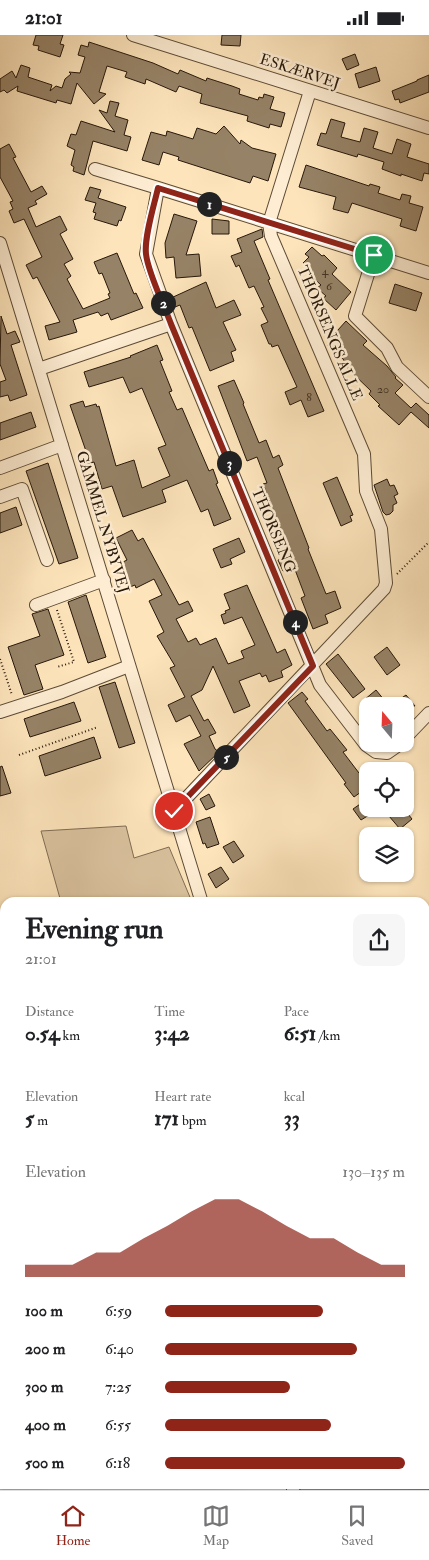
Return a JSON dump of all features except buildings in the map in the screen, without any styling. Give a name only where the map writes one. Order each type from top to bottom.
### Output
[{"type":"street","name":"ESKÆRVEJ","points":[[133,35],[429,128]]},
{"type":"street","points":[[269,223],[310,91]]},
{"type":"street","points":[[95,169],[429,273]]},
{"type":"street","name":"THORSENG","points":[[158,188],[146,254],[171,324],[320,685],[359,736]]},
{"type":"street","name":"THORSENGS ALLE","points":[[269,223],[271,236],[364,454],[366,491],[381,529],[386,583]]},
{"type":"street","name":"GAMMEL NYBYVEJ","points":[[0,243],[200,897]]},
{"type":"street","points":[[374,255],[356,316],[387,348],[397,367],[429,397]]},
{"type":"street","points":[[39,369],[171,324]]},
{"type":"street","points":[[0,468],[62,445]]},
{"type":"street","points":[[0,497],[22,489],[47,560]]},
{"type":"street","points":[[36,605],[104,580]]},
{"type":"street","points":[[174,811],[313,666],[384,589],[386,583]]},
{"type":"street","points":[[0,712],[62,692],[129,666]]},
{"type":"street","points":[[414,729],[429,713]]},
{"type":"path","points":[[386,583],[391,581],[429,542]]},
{"type":"path","points":[[53,599],[74,662],[58,667]]},
{"type":"path","points":[[0,659],[16,706]]},
{"type":"path","points":[[19,755],[98,727]]},
{"type":"shaded area","points":[[126,826],[134,858],[169,847],[190,897],[60,897],[41,831]]},
{"type":"shaded area","points":[[300,1489],[429,1489],[429,1490]]},
{"type":"route","points":[[174,811],[313,666],[150,269],[146,254],[147,243],[158,188],[374,255]]}]
